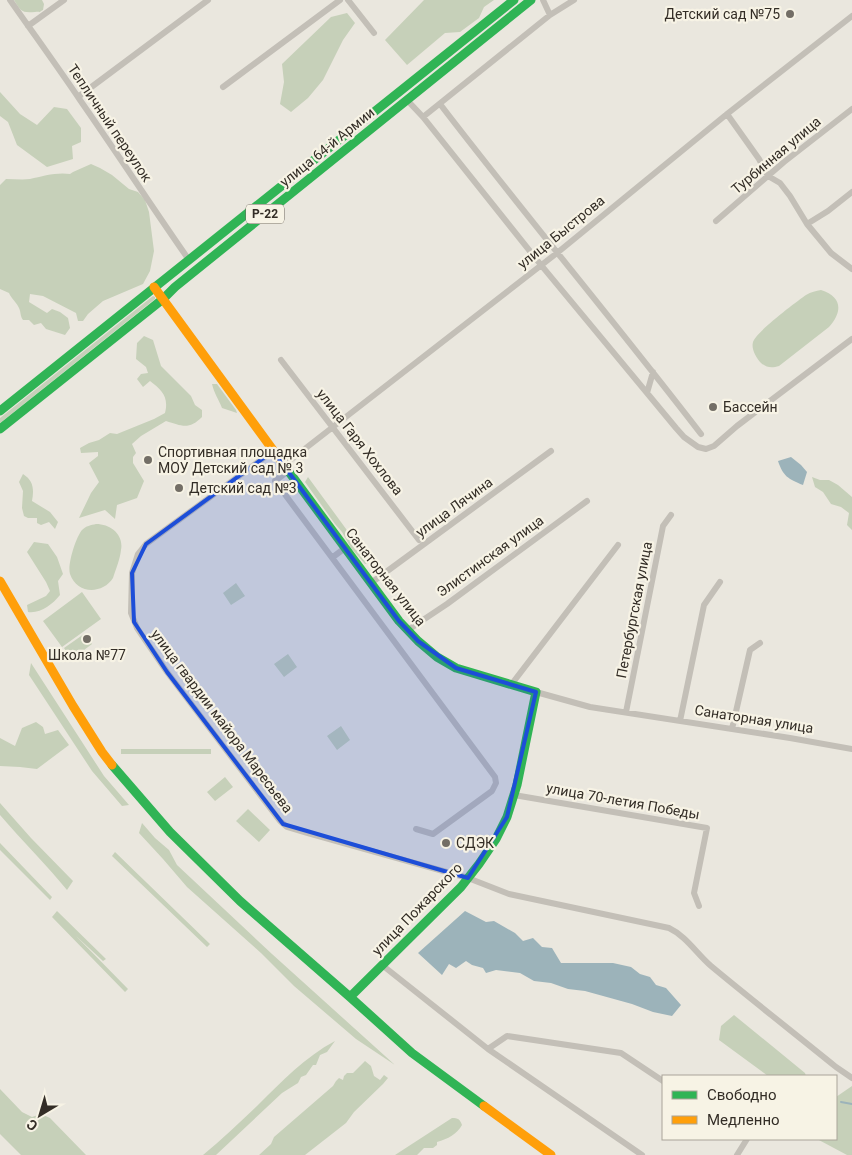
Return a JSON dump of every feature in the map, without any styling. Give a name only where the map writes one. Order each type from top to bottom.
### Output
[{"type":"main road","name":"улица 64-й Армии","points":[[1,407],[189,260],[514,0]]},
{"type":"main road","name":"улица 64-й Армии","points":[[0,429],[54,388],[163,299],[175,287],[531,0]]},
{"type":"main road","name":"Санаторная улица","points":[[154,287],[399,621],[437,657],[456,668],[536,692]]},
{"type":"main road","points":[[0,581],[102,752],[116,771],[170,832],[240,901],[412,1053],[551,1155]]},
{"type":"main road","name":"улица Пожарского","points":[[350,997],[440,909],[468,878],[496,838],[507,817],[514,795],[536,692]]},
{"type":"street","name":"Тепличный переулок","points":[[10,0],[189,260]]},
{"type":"street","points":[[28,26],[64,0]]},
{"type":"street","points":[[78,97],[208,0]]},
{"type":"street","points":[[223,87],[340,0]]},
{"type":"street","points":[[348,0],[374,33]]},
{"type":"street","points":[[544,0],[550,15]]},
{"type":"street","points":[[423,117],[550,15],[574,0]]},
{"type":"street","name":"улица Быстрова","points":[[286,468],[333,427],[557,253],[727,114],[852,16]]},
{"type":"street","points":[[408,100],[647,393],[684,437],[698,447],[706,449],[714,446],[736,426],[852,340]]},
{"type":"street","points":[[440,104],[557,253],[654,372],[701,434]]},
{"type":"street","name":"Турбинная улица","points":[[716,221],[784,162],[852,109]]},
{"type":"street","points":[[727,114],[759,158],[768,176],[780,183],[807,224],[831,253],[851,266]]},
{"type":"street","points":[[807,224],[828,211],[852,192]]},
{"type":"street","name":"улица Гаря Хохлова","points":[[281,360],[420,540]]},
{"type":"street","points":[[647,393],[654,372]]},
{"type":"street","name":"улица гвардии майора Маресьева","points":[[273,451],[143,547],[136,560],[132,578],[131,613],[137,628],[175,684],[272,813],[283,824],[307,834],[468,878],[509,894],[669,928],[677,932],[709,964],[852,1078]]},
{"type":"street","name":"улица Лячина","points":[[371,583],[551,451]]},
{"type":"street","points":[[286,468],[275,481],[496,780],[492,791],[433,834],[416,829]]},
{"type":"street","name":"Элистинская улица","points":[[408,630],[448,604],[587,501]]},
{"type":"street","name":"Петербургская улица","points":[[626,712],[663,526],[671,515]]},
{"type":"street","points":[[511,685],[618,545]]},
{"type":"street","points":[[333,557],[345,548]]},
{"type":"street","points":[[680,721],[704,605],[720,582]]},
{"type":"street","points":[[732,729],[750,650],[760,643]]},
{"type":"street","name":"Санаторная улица","points":[[536,692],[576,704],[852,749]]},
{"type":"street","name":"улица 70-летия Победы","points":[[514,795],[707,828],[694,893],[699,906]]},
{"type":"street","points":[[382,965],[488,1049],[642,1155]]},
{"type":"street","points":[[488,1049],[507,1036],[621,1053],[662,1080]]},
{"type":"street","points":[[737,1155],[746,1140]]},
{"type":"highlighted area","points":[[273,451],[399,621],[418,641],[456,668],[536,692],[507,817],[468,878],[283,824],[167,672],[134,622],[132,573],[146,544]]},
{"type":"green space","points":[[14,0],[42,0],[44,4],[43,10],[40,12],[24,12]]},
{"type":"green space","points":[[424,0],[494,0],[484,7],[479,18],[460,32],[445,33],[407,65],[385,40]]},
{"type":"green space","points":[[347,13],[355,23],[343,40],[323,80],[308,98],[291,112],[280,104],[284,82],[282,64],[331,17]]},
{"type":"green space","points":[[0,92],[20,114],[37,125],[54,107],[67,109],[81,128],[81,142],[72,146],[73,159],[47,167],[17,145],[8,122],[0,116]]},
{"type":"green space","points":[[91,164],[112,175],[129,189],[138,192],[145,200],[149,212],[154,251],[150,271],[143,284],[103,301],[83,321],[78,321],[76,313],[43,296],[30,294],[29,302],[47,313],[52,309],[68,318],[70,328],[65,335],[46,329],[41,323],[34,325],[29,320],[23,320],[18,306],[9,293],[0,289],[0,185],[6,179],[27,179],[55,174],[70,174]]},
{"type":"green space","points":[[821,290],[833,296],[838,305],[834,321],[779,366],[770,367],[761,363],[753,350],[753,342],[756,337],[806,295]]},
{"type":"green space","points":[[153,296],[155,299],[0,423],[0,418]]},
{"type":"green space","points":[[144,336],[153,340],[161,366],[191,396],[195,405],[202,410],[202,417],[193,424],[185,426],[166,421],[141,436],[132,444],[136,453],[133,457],[133,463],[144,481],[137,498],[117,505],[115,519],[105,510],[79,518],[91,493],[99,482],[89,463],[98,456],[98,452],[81,453],[80,448],[110,433],[117,434],[165,413],[166,403],[161,391],[150,381],[143,387],[137,379],[141,374],[148,373],[146,367],[136,359],[137,343]]},
{"type":"green space","points":[[212,384],[217,384],[237,413],[222,408]]},
{"type":"green space","points":[[23,474],[32,486],[32,501],[50,512],[58,522],[55,529],[49,522],[41,525],[37,523],[37,518],[24,516],[22,508],[23,491],[19,482]]},
{"type":"green space","points":[[308,477],[371,563],[365,564],[351,548],[342,532],[305,482]]},
{"type":"green space","points":[[812,477],[820,480],[829,480],[852,497],[852,530],[847,525],[849,513],[841,507],[831,504],[823,492],[815,487]]},
{"type":"green space","points":[[96,524],[107,526],[115,531],[120,540],[121,550],[113,578],[103,587],[90,590],[78,586],[73,581],[69,570],[73,551],[82,530]]},
{"type":"green space","points":[[34,542],[48,544],[57,557],[63,574],[58,581],[60,595],[42,610],[28,612],[27,605],[46,596],[50,591],[27,552]]},
{"type":"green space","points":[[236,583],[245,596],[231,605],[223,593]]},
{"type":"green space","points":[[82,592],[101,619],[62,647],[43,621]]},
{"type":"green space","points":[[84,634],[92,644],[72,659],[64,648]]},
{"type":"green space","points":[[288,654],[297,667],[284,677],[274,664]]},
{"type":"green space","points":[[31,663],[104,776],[129,805],[122,806],[92,771],[29,675]]},
{"type":"green space","points":[[36,722],[43,727],[45,734],[58,730],[69,745],[37,769],[0,766],[0,738],[15,746],[22,728]]},
{"type":"green space","points":[[341,726],[350,740],[337,750],[327,736]]},
{"type":"green space","points":[[121,749],[211,749],[211,754],[121,754]]},
{"type":"green space","points":[[225,777],[233,787],[215,801],[207,792]]},
{"type":"green space","points":[[0,803],[73,881],[67,890],[0,815]]},
{"type":"green space","points":[[248,809],[270,830],[259,842],[236,821]]},
{"type":"green space","points":[[142,823],[169,850],[177,865],[395,1065],[356,1039],[294,986],[261,953],[187,887],[139,833]]},
{"type":"green space","points":[[0,843],[52,897],[50,900],[0,850]]},
{"type":"green space","points":[[115,852],[210,944],[207,947],[112,856]]},
{"type":"green space","points":[[57,911],[106,959],[103,961],[76,936],[128,989],[125,992],[52,917]]},
{"type":"green space","points":[[734,1015],[806,1075],[767,1075],[719,1040],[721,1026]]},
{"type":"green space","points":[[335,1041],[327,1052],[320,1055],[316,1065],[313,1065],[306,1075],[301,1077],[298,1083],[282,1093],[216,1155],[203,1155],[294,1070],[314,1054]]},
{"type":"green space","points":[[365,1061],[371,1066],[374,1076],[380,1080],[384,1075],[388,1078],[354,1112],[346,1123],[305,1155],[259,1155],[271,1144],[274,1137],[333,1086],[339,1078],[343,1080],[347,1073],[353,1073]]},
{"type":"green space","points":[[852,1086],[852,1155],[847,1155],[819,1140],[837,1140],[837,1096]]},
{"type":"green space","points":[[0,1089],[22,1112],[32,1117],[41,1114],[50,1118],[86,1155],[21,1155],[0,1134]]},
{"type":"green space","points":[[452,1118],[458,1119],[462,1125],[452,1136],[437,1142],[437,1145],[433,1148],[424,1148],[417,1155],[395,1155]]},
{"type":"water","points":[[791,457],[807,472],[803,485],[793,481],[780,466],[778,461]]},
{"type":"water","points":[[465,911],[486,922],[494,921],[515,933],[523,941],[533,938],[542,947],[552,948],[561,963],[613,963],[631,967],[640,974],[650,977],[656,985],[666,988],[681,1005],[672,1016],[585,991],[534,981],[520,973],[496,970],[486,973],[483,968],[466,961],[456,968],[449,964],[442,975],[418,953]]},
{"type":"waterway","points":[[841,1102],[852,1104]]},
{"type":"traffic: fast","points":[[0,411],[514,0]]},
{"type":"traffic: fast","points":[[0,429],[531,0]]},
{"type":"traffic: fast","points":[[281,461],[399,621],[418,641],[437,657],[456,668],[536,692],[517,785],[507,817],[496,839],[461,887],[350,997]]},
{"type":"traffic: fast","points":[[112,765],[170,832],[240,901],[412,1053],[484,1106]]},
{"type":"traffic: slow","points":[[154,287],[281,461]]},
{"type":"traffic: slow","points":[[0,581],[73,706],[112,765]]},
{"type":"traffic: slow","points":[[484,1106],[551,1155]]},
{"type":"place","name":"Детский сад №75","points":[[790,14]]},
{"type":"place","name":"Бассейн","points":[[713,407]]},
{"type":"place","name":"Спортивная площадка МОУ Детский сад № 3","points":[[148,460]]},
{"type":"place","name":"Детский сад №3","points":[[179,488]]},
{"type":"place","name":"Школа №77","points":[[87,639]]},
{"type":"place","name":"СДЭК","points":[[446,843]]}]
